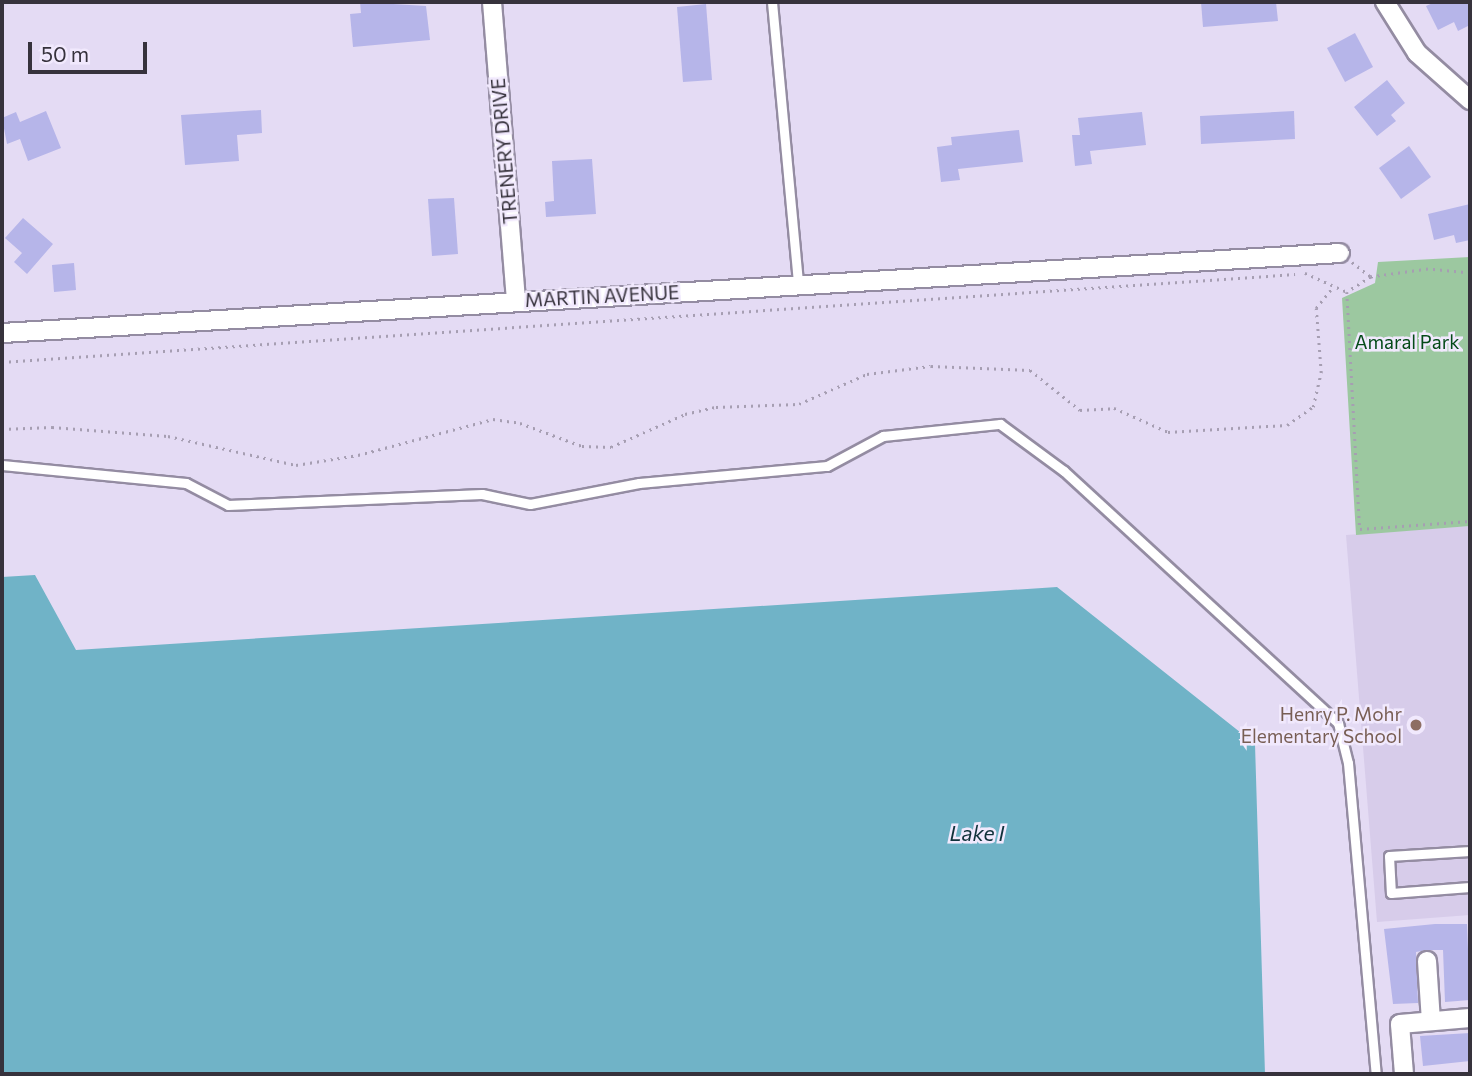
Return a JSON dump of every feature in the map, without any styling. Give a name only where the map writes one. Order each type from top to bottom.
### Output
[{"type":"street","name":"TRENERY DRIVE","points":[[492,2],[516,301]]},
{"type":"street","points":[[1385,2],[1416,53],[1470,100]]},
{"type":"street","name":"MARTIN AVENUE","points":[[2,333],[157,327],[516,301],[1340,253]]},
{"type":"street","points":[[1427,961],[1431,1021]]},
{"type":"street","points":[[1404,1074],[1400,1024],[1470,1018]]},
{"type":"lane","points":[[772,2],[798,284]]},
{"type":"lane","points":[[2,465],[186,483],[228,505],[482,494],[530,504],[639,483],[827,466],[883,436],[1000,424],[1063,471],[1338,723],[1348,763],[1376,1074]]},
{"type":"lane","points":[[1470,851],[1389,856],[1391,893],[1470,887]]},
{"type":"path","points":[[1340,253],[1371,277]]},
{"type":"path","points":[[1347,292],[1371,277],[1429,269],[1470,273]]},
{"type":"path","points":[[2,362],[1305,273],[1347,292]]},
{"type":"path","points":[[2,429],[52,427],[168,436],[296,465],[358,455],[493,419],[520,423],[582,446],[611,447],[685,414],[716,407],[799,404],[867,374],[931,366],[1030,370],[1080,410],[1114,408],[1168,432],[1287,425],[1313,407],[1321,373],[1316,308],[1334,286]]},
{"type":"path","points":[[1347,292],[1360,529],[1470,521]]},
{"type":"shaded area","name":"Henry P. Mohr Elementary School","points":[[1470,526],[1470,915],[1377,922],[1346,535]]},
{"type":"green space","name":"Amaral Park","points":[[1470,257],[1470,526],[1356,535],[1342,298],[1375,283],[1378,262]]},
{"type":"water","name":"Lake I","points":[[35,575],[76,650],[1057,587],[1255,744],[1265,1074],[2,1074],[2,577]]},
{"type":"building","points":[[360,2],[426,6],[430,40],[353,47],[350,14],[361,13]]},
{"type":"building","points":[[1201,2],[1276,2],[1278,21],[1203,27]]},
{"type":"building","points":[[1435,2],[1470,2],[1470,25],[1458,31],[1454,22],[1438,30],[1426,6]]},
{"type":"building","points":[[706,4],[712,80],[683,82],[677,7]]},
{"type":"building","points":[[1355,33],[1373,67],[1345,82],[1327,48]]},
{"type":"building","points":[[1387,80],[1405,103],[1391,115],[1396,121],[1377,136],[1354,107]]},
{"type":"building","points":[[261,110],[262,133],[237,135],[239,161],[185,165],[181,115]]},
{"type":"building","points":[[46,111],[61,148],[28,161],[20,139],[7,144],[2,118],[16,112],[20,122]]},
{"type":"building","points":[[1294,111],[1295,139],[1201,144],[1200,116]]},
{"type":"building","points":[[1142,112],[1146,145],[1090,151],[1092,164],[1075,166],[1072,135],[1080,135],[1078,118]]},
{"type":"building","points":[[1019,130],[1023,162],[958,169],[960,180],[941,182],[937,147],[952,145],[951,137]]},
{"type":"building","points":[[1409,146],[1431,177],[1401,199],[1379,168]]},
{"type":"building","points":[[592,159],[596,214],[546,217],[545,202],[554,201],[552,161]]},
{"type":"building","points":[[454,198],[458,254],[432,256],[428,199]]},
{"type":"building","points":[[1470,204],[1470,240],[1456,243],[1454,235],[1434,240],[1428,214]]},
{"type":"building","points":[[23,218],[53,244],[27,274],[14,262],[22,253],[5,238]]},
{"type":"building","points":[[74,263],[76,290],[54,292],[52,265]]},
{"type":"building","points":[[1467,924],[1470,1000],[1445,1002],[1443,950],[1427,950],[1416,952],[1418,1003],[1393,1004],[1384,929]]},
{"type":"building","points":[[1470,1033],[1470,1061],[1423,1066],[1420,1036]]},
{"type":"place","name":"Henry P. Mohr Elementary School","points":[[1416,725]]}]
